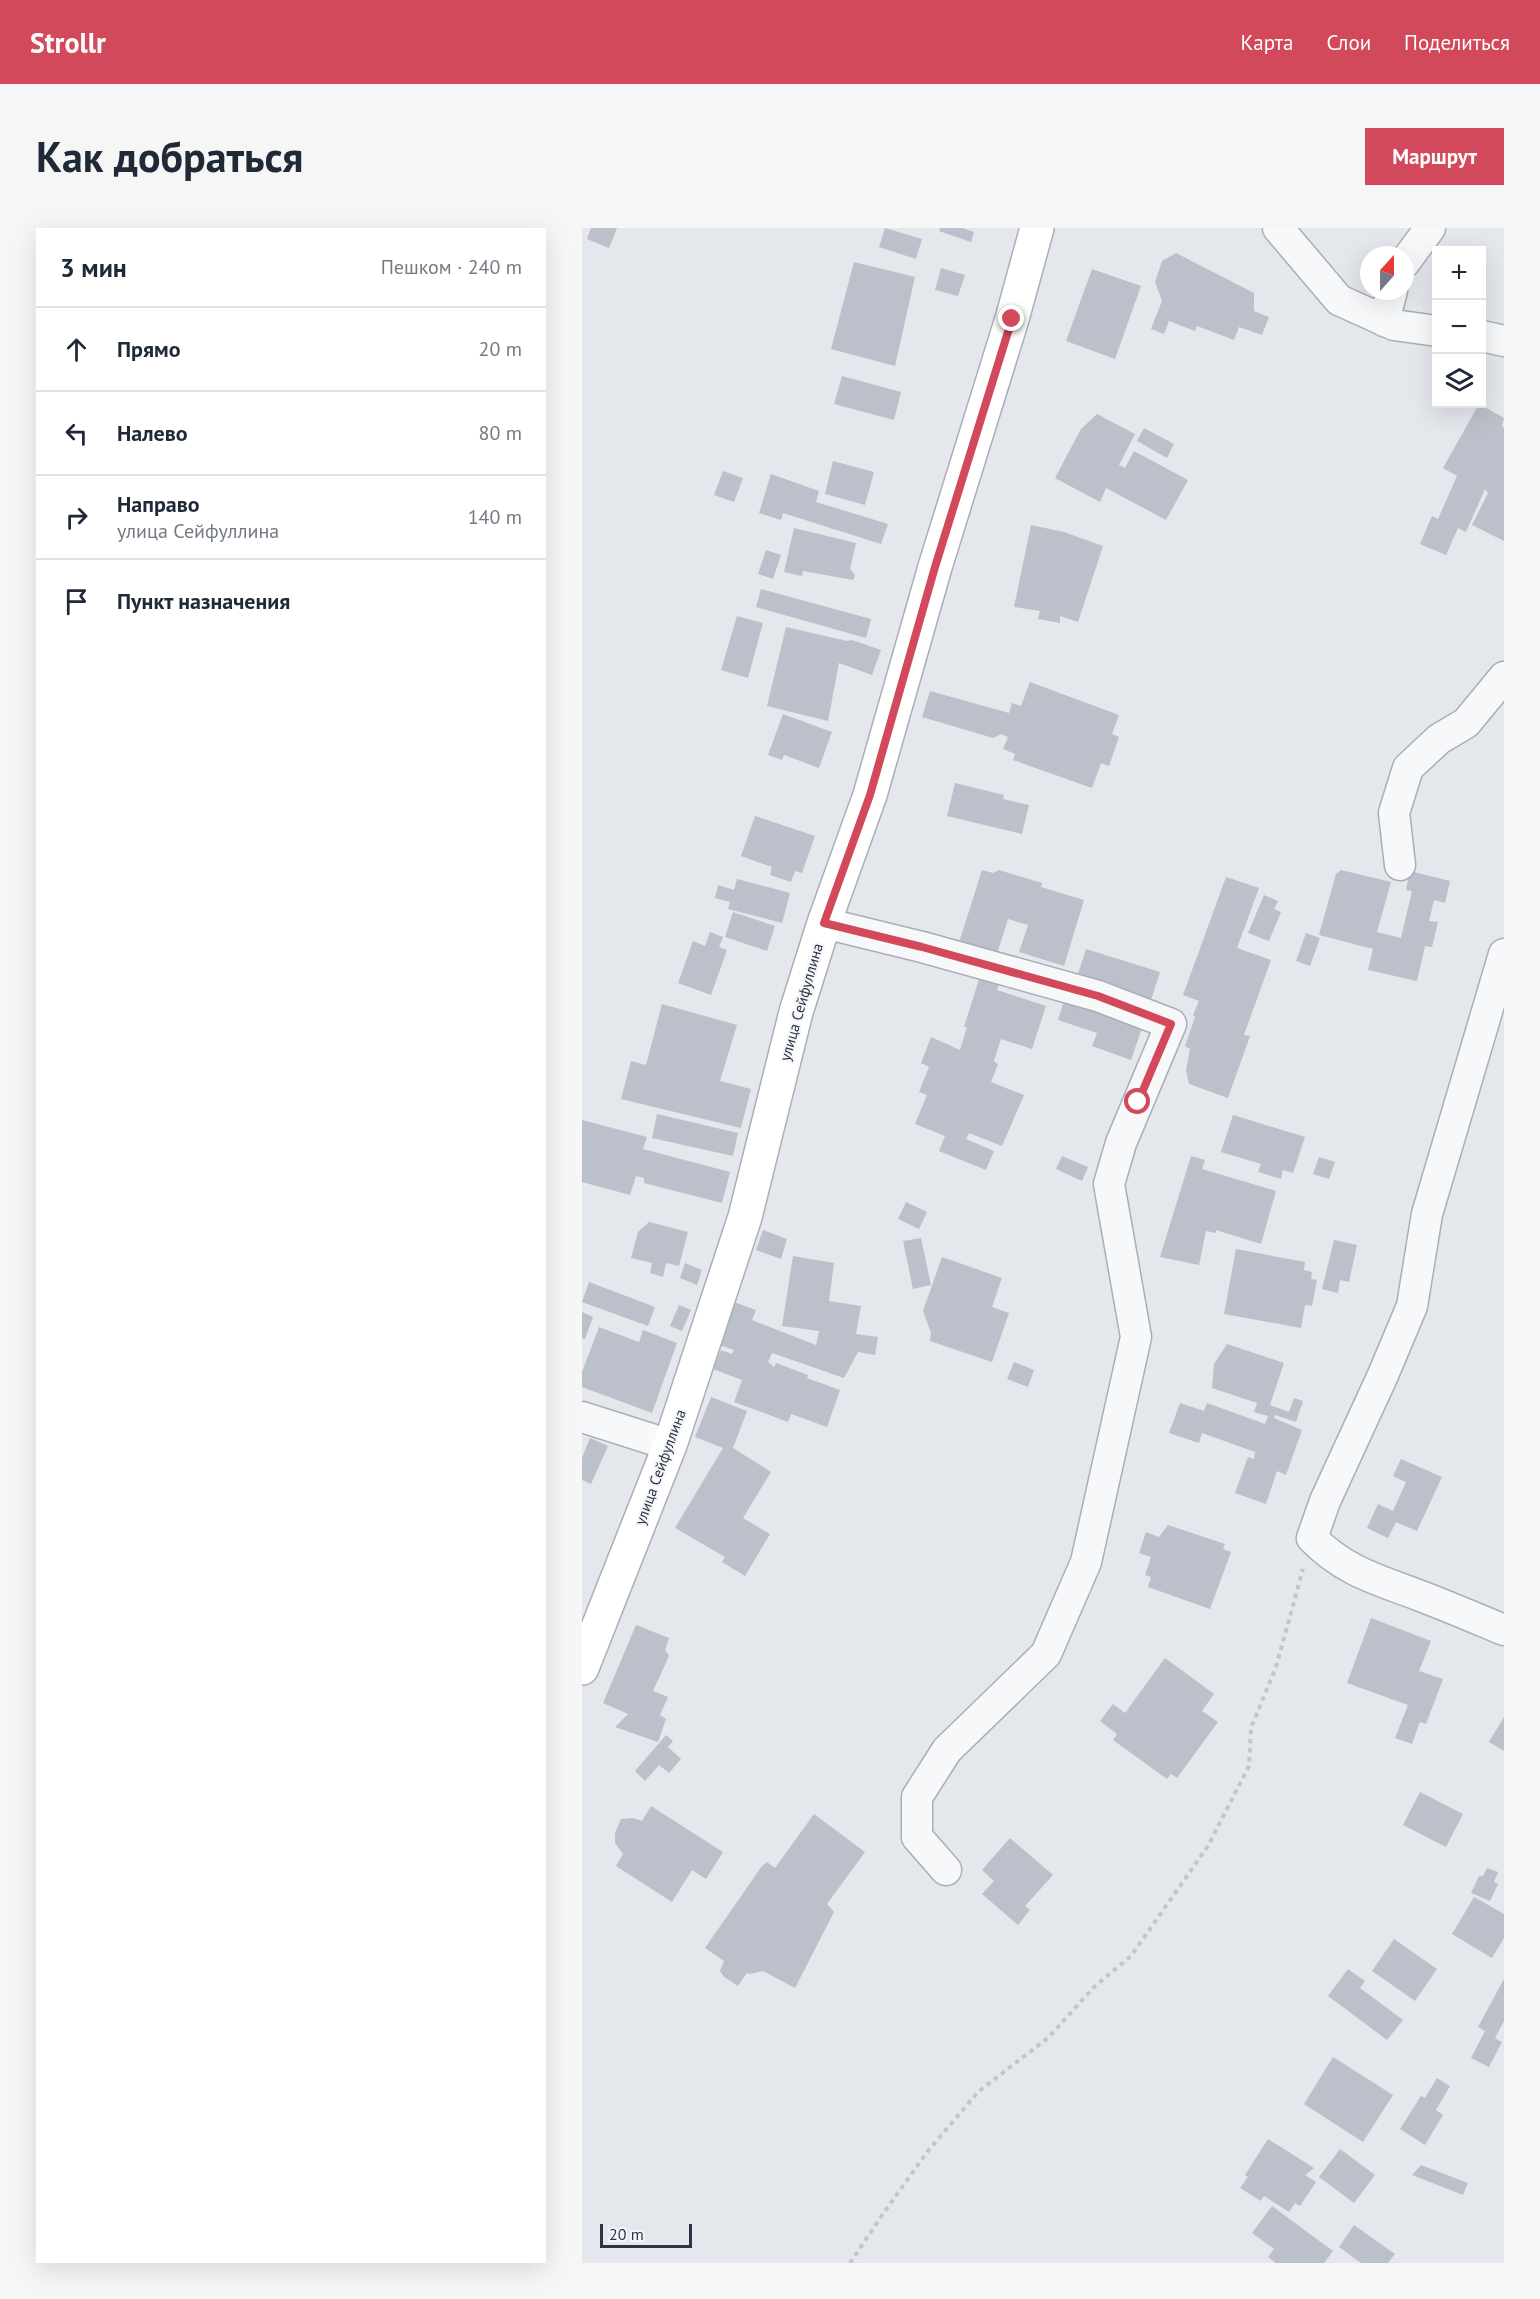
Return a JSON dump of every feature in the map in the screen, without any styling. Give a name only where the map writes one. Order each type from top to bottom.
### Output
[{"type":"street","name":"улица Сейфуллина","points":[[582,1668],[670,1445],[745,1217],[796,1012],[824,923],[870,795],[935,567],[1012,319],[1037,228]]},
{"type":"street","points":[[1278,228],[1339,300],[1394,325],[1432,330]]},
{"type":"street","points":[[1414,250],[1430,228]]},
{"type":"street","points":[[1384,321],[1390,300]]},
{"type":"street","points":[[1486,337],[1504,341]]},
{"type":"street","points":[[1400,865],[1394,813],[1408,768],[1439,739],[1466,723],[1504,677]]},
{"type":"street","points":[[824,923],[922,947],[1098,996],[1171,1024],[1121,1143],[1109,1184],[1136,1337],[1086,1562],[1046,1654],[947,1750],[917,1797],[917,1837],[946,1869]]},
{"type":"street","points":[[1504,954],[1427,1214],[1412,1306],[1325,1501],[1312,1538],[1327,1553],[1365,1576],[1504,1630]]},
{"type":"street","points":[[582,1418],[670,1445]]},
{"type":"path","points":[[850,2263],[922,2160],[978,2092],[1048,2038],[1094,1987],[1131,1956],[1208,1846],[1249,1766],[1251,1728],[1276,1667],[1312,1538]]},
{"type":"building","points":[[591,228],[617,228],[609,248],[587,239]]},
{"type":"building","points":[[885,228],[922,239],[916,259],[879,247]]},
{"type":"building","points":[[940,228],[963,228],[974,232],[971,242],[939,231]]},
{"type":"building","points":[[1176,253],[1254,293],[1254,311],[1269,317],[1262,335],[1239,327],[1234,340],[1197,326],[1195,331],[1169,321],[1164,334],[1151,329],[1162,301],[1155,282],[1162,261]]},
{"type":"building","points":[[854,262],[915,277],[895,366],[831,349]]},
{"type":"building","points":[[941,268],[965,275],[958,296],[935,290]]},
{"type":"building","points":[[1092,269],[1141,286],[1115,359],[1066,341]]},
{"type":"building","points":[[842,376],[901,392],[894,420],[834,404]]},
{"type":"building","points":[[1477,408],[1486,408],[1504,418],[1502,426],[1504,428],[1504,541],[1472,525],[1488,493],[1485,489],[1466,532],[1458,528],[1446,555],[1420,544],[1432,516],[1438,519],[1457,476],[1443,468]]},
{"type":"building","points":[[1097,414],[1135,434],[1119,465],[1125,468],[1134,451],[1188,480],[1166,520],[1106,488],[1100,502],[1055,478],[1081,429]]},
{"type":"building","points":[[1144,428],[1174,444],[1167,458],[1137,441]]},
{"type":"building","points":[[833,461],[874,472],[865,505],[825,494]]},
{"type":"building","points":[[723,471],[743,478],[734,502],[714,495]]},
{"type":"building","points":[[771,474],[819,491],[816,502],[888,524],[881,544],[783,513],[781,520],[759,513]]},
{"type":"building","points":[[1031,525],[1064,532],[1103,546],[1078,622],[1060,616],[1060,623],[1038,619],[1040,611],[1014,607]]},
{"type":"building","points":[[794,528],[856,543],[850,569],[855,575],[853,580],[803,571],[802,576],[784,572]]},
{"type":"building","points":[[766,550],[781,555],[773,579],[758,574]]},
{"type":"building","points":[[761,589],[871,619],[866,638],[756,607]]},
{"type":"building","points":[[737,616],[763,623],[748,678],[721,670]]},
{"type":"building","points":[[786,627],[847,641],[852,640],[881,650],[872,675],[839,663],[828,721],[767,706]]},
{"type":"building","points":[[1030,682],[1119,715],[1112,734],[1119,737],[1109,766],[1101,763],[1092,788],[1013,760],[1015,754],[1003,749],[1008,737],[1001,734],[993,738],[922,717],[930,691],[1009,713],[1012,703],[1021,706]]},
{"type":"building","points":[[783,714],[832,732],[819,768],[784,755],[782,760],[768,755]]},
{"type":"building","points":[[955,783],[1004,795],[1003,799],[1029,805],[1022,834],[947,816]]},
{"type":"building","points":[[755,816],[815,836],[802,873],[795,871],[791,882],[770,875],[772,867],[741,856]]},
{"type":"building","points":[[982,870],[993,873],[999,870],[1042,883],[1041,887],[1084,900],[1064,966],[1019,952],[1028,925],[1008,919],[995,960],[957,949]]},
{"type":"building","points":[[1341,870],[1391,882],[1377,932],[1401,938],[1412,891],[1406,890],[1410,871],[1450,881],[1445,903],[1434,900],[1429,921],[1438,922],[1432,947],[1425,946],[1417,981],[1368,970],[1373,949],[1319,935],[1336,874]]},
{"type":"building","points":[[1226,877],[1259,888],[1237,948],[1271,960],[1244,1035],[1250,1036],[1228,1098],[1189,1084],[1186,1070],[1190,1049],[1185,1046],[1199,1001],[1183,995]]},
{"type":"building","points":[[737,879],[790,893],[782,923],[728,909],[730,902],[715,898],[718,885],[734,890]]},
{"type":"building","points":[[1264,895],[1278,901],[1274,909],[1281,912],[1269,941],[1248,933]]},
{"type":"building","points":[[733,912],[775,926],[767,951],[725,937]]},
{"type":"building","points":[[710,932],[723,937],[719,947],[727,950],[711,995],[678,983],[693,941],[705,946]]},
{"type":"building","points":[[1306,933],[1320,938],[1310,966],[1296,961]]},
{"type":"building","points":[[1086,949],[1160,972],[1151,1000],[1077,977]]},
{"type":"building","points":[[981,973],[1001,979],[997,990],[1046,1006],[1032,1049],[1001,1039],[994,1061],[998,1064],[991,1082],[1024,1095],[1002,1146],[969,1133],[966,1139],[994,1151],[986,1170],[939,1151],[945,1136],[915,1124],[927,1095],[919,1092],[929,1067],[921,1063],[931,1037],[960,1050],[967,1027],[964,1027]]},
{"type":"building","points":[[1064,1001],[1142,1028],[1131,1060],[1092,1046],[1097,1033],[1058,1020]]},
{"type":"building","points":[[662,1004],[737,1025],[720,1081],[751,1089],[741,1128],[621,1099],[631,1061],[646,1065]]},
{"type":"building","points":[[657,1114],[738,1133],[733,1156],[652,1138]]},
{"type":"building","points":[[1233,1115],[1305,1137],[1293,1173],[1283,1170],[1281,1179],[1258,1172],[1261,1164],[1221,1152]]},
{"type":"building","points":[[582,1120],[647,1137],[643,1149],[730,1172],[722,1203],[644,1183],[644,1178],[636,1176],[630,1195],[582,1182]]},
{"type":"building","points":[[1062,1156],[1088,1167],[1082,1181],[1056,1169]]},
{"type":"building","points":[[1191,1156],[1205,1160],[1202,1169],[1276,1191],[1261,1244],[1216,1230],[1216,1233],[1206,1231],[1199,1265],[1160,1257]]},
{"type":"building","points":[[1319,1157],[1335,1162],[1329,1179],[1313,1174]]},
{"type":"building","points":[[906,1202],[927,1212],[919,1229],[898,1219]]},
{"type":"building","points":[[649,1222],[688,1232],[679,1266],[666,1263],[663,1277],[650,1273],[652,1263],[631,1258],[638,1232]]},
{"type":"building","points":[[763,1230],[787,1239],[781,1259],[756,1250]]},
{"type":"building","points":[[921,1238],[931,1285],[913,1289],[903,1241]]},
{"type":"building","points":[[1334,1240],[1357,1245],[1349,1282],[1340,1280],[1338,1293],[1322,1289]]},
{"type":"building","points":[[1236,1249],[1305,1262],[1304,1270],[1312,1272],[1311,1279],[1317,1280],[1312,1306],[1305,1305],[1301,1328],[1224,1314]]},
{"type":"building","points":[[793,1256],[834,1263],[829,1301],[861,1306],[856,1334],[878,1337],[875,1355],[858,1352],[844,1378],[772,1353],[768,1362],[774,1367],[776,1363],[840,1390],[827,1427],[791,1414],[788,1422],[734,1402],[742,1380],[713,1369],[721,1350],[732,1354],[734,1350],[719,1345],[734,1302],[756,1310],[752,1320],[816,1345],[819,1331],[782,1326]]},
{"type":"building","points":[[942,1257],[1002,1278],[992,1307],[1009,1313],[992,1362],[930,1341],[931,1333],[923,1311]]},
{"type":"building","points":[[685,1263],[702,1270],[697,1285],[680,1278]]},
{"type":"building","points":[[589,1282],[655,1307],[648,1326],[582,1302]]},
{"type":"building","points":[[679,1305],[691,1310],[682,1331],[670,1326]]},
{"type":"building","points":[[582,1312],[593,1317],[585,1339],[582,1338]]},
{"type":"building","points":[[599,1327],[639,1342],[643,1330],[677,1343],[652,1413],[582,1387],[582,1372]]},
{"type":"building","points":[[1227,1344],[1284,1363],[1270,1405],[1289,1412],[1294,1398],[1303,1401],[1296,1422],[1275,1415],[1274,1418],[1302,1430],[1286,1475],[1277,1471],[1266,1504],[1235,1493],[1248,1457],[1254,1459],[1255,1452],[1202,1433],[1199,1443],[1169,1433],[1180,1403],[1204,1411],[1207,1403],[1265,1424],[1268,1416],[1254,1412],[1257,1403],[1212,1388],[1214,1364]]},
{"type":"building","points":[[1014,1362],[1034,1370],[1028,1387],[1007,1379]]},
{"type":"building","points":[[711,1397],[747,1411],[733,1448],[771,1472],[743,1518],[770,1534],[745,1576],[722,1562],[725,1557],[675,1528],[723,1448],[695,1437]]},
{"type":"building","points":[[590,1438],[608,1446],[591,1484],[582,1480],[582,1458]]},
{"type":"building","points":[[1401,1459],[1442,1477],[1417,1531],[1396,1522],[1388,1538],[1367,1528],[1378,1504],[1393,1511],[1406,1482],[1393,1476]]},
{"type":"building","points":[[1168,1525],[1225,1544],[1223,1549],[1231,1552],[1210,1609],[1148,1587],[1151,1577],[1145,1575],[1151,1557],[1139,1553],[1146,1532],[1159,1537]]},
{"type":"building","points":[[1371,1618],[1431,1641],[1419,1671],[1443,1679],[1426,1724],[1420,1722],[1412,1744],[1395,1738],[1408,1705],[1347,1683]]},
{"type":"building","points":[[636,1625],[669,1638],[665,1650],[669,1656],[653,1691],[668,1697],[660,1715],[666,1719],[658,1742],[615,1727],[628,1714],[603,1703]]},
{"type":"building","points":[[1165,1658],[1214,1694],[1202,1711],[1218,1722],[1177,1778],[1171,1774],[1167,1779],[1113,1740],[1117,1734],[1100,1721],[1113,1704],[1125,1713]]},
{"type":"building","points":[[1504,1717],[1504,1751],[1489,1742]]},
{"type":"building","points":[[666,1735],[673,1741],[668,1747],[681,1759],[669,1773],[659,1765],[645,1781],[635,1771]]},
{"type":"building","points":[[1420,1792],[1463,1814],[1446,1847],[1403,1825]]},
{"type":"building","points":[[651,1806],[723,1852],[706,1879],[692,1870],[672,1902],[616,1866],[623,1854],[615,1843],[615,1833],[621,1819],[633,1818],[642,1821]]},
{"type":"building","points":[[814,1814],[865,1852],[827,1904],[834,1912],[795,1988],[763,1971],[747,1973],[738,1986],[724,1977],[720,1971],[724,1961],[705,1948],[762,1866],[767,1862],[775,1868]]},
{"type":"building","points":[[1010,1838],[1053,1875],[1025,1906],[1030,1910],[1018,1925],[982,1894],[994,1881],[982,1870]]},
{"type":"building","points":[[1487,1868],[1498,1872],[1494,1882],[1498,1884],[1490,1901],[1471,1893],[1479,1876],[1483,1876]]},
{"type":"building","points":[[1474,1897],[1504,1914],[1504,1938],[1492,1958],[1452,1934]]},
{"type":"building","points":[[1394,1939],[1437,1969],[1415,2001],[1372,1971]]},
{"type":"building","points":[[1348,1969],[1365,1981],[1360,1988],[1403,2020],[1387,2040],[1328,1996]]},
{"type":"building","points":[[1504,1979],[1504,2021],[1495,2038],[1502,2042],[1489,2067],[1471,2058],[1485,2031],[1478,2027]]},
{"type":"building","points":[[1333,2057],[1393,2095],[1363,2142],[1304,2104]]},
{"type":"building","points":[[1437,2078],[1450,2086],[1436,2110],[1443,2115],[1425,2145],[1400,2129],[1421,2096],[1425,2098]]},
{"type":"building","points":[[1268,2139],[1314,2168],[1305,2175],[1316,2182],[1300,2206],[1295,2203],[1289,2212],[1264,2196],[1261,2201],[1240,2188],[1248,2177],[1245,2175]]},
{"type":"building","points":[[1340,2149],[1375,2175],[1354,2203],[1319,2177]]},
{"type":"building","points":[[1421,2165],[1468,2183],[1463,2195],[1412,2175]]},
{"type":"building","points":[[1272,2206],[1333,2251],[1324,2263],[1276,2263],[1268,2257],[1274,2249],[1252,2233]]},
{"type":"building","points":[[1354,2225],[1395,2254],[1388,2263],[1361,2263],[1339,2247]]},
{"type":"route","points":[[1012,319],[935,567],[870,795],[824,923],[922,947],[1098,996],[1171,1024],[1138,1102]]}]
